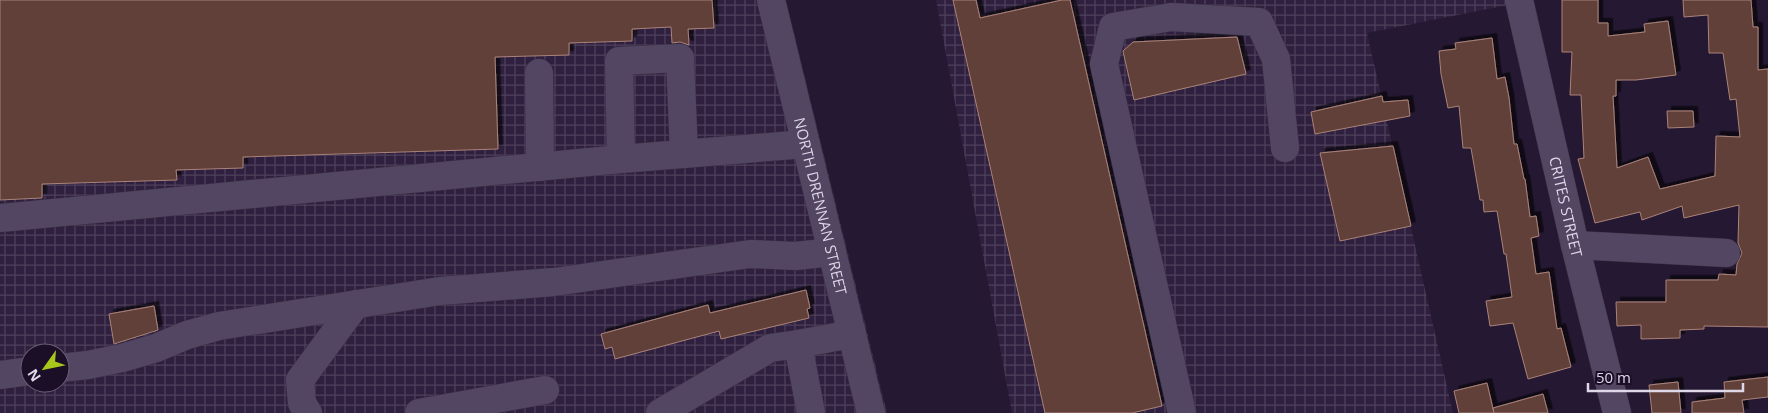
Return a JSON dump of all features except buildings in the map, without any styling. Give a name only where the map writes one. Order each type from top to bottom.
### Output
[{"type":"street","name":"NORTH DRENNAN STREET","points":[[771,0],[871,413]]},
{"type":"street","name":"CRITES STREET","points":[[1519,0],[1575,246],[1617,413]]},
{"type":"street","points":[[1182,413],[1104,64],[1113,27],[1171,17],[1259,22],[1276,59],[1285,148]]},
{"type":"street","points":[[620,159],[619,60],[680,58],[684,154]]},
{"type":"street","points":[[539,73],[540,167]]},
{"type":"street","points":[[0,218],[620,159],[806,144]]},
{"type":"street","points":[[1575,246],[1726,253]]},
{"type":"street","points":[[70,367],[122,358],[219,326],[440,291],[554,282],[750,254],[796,256],[832,252]]},
{"type":"street","points":[[308,413],[302,403],[300,380],[356,304]]},
{"type":"street","points":[[660,413],[770,348],[852,334]]},
{"type":"street","points":[[798,344],[811,413]]},
{"type":"street","points":[[0,375],[20,372]]},
{"type":"street","points":[[419,413],[545,390]]},
{"type":"shaded area","points":[[0,0],[786,0],[887,413],[0,413]]},
{"type":"shaded area","points":[[936,0],[1507,0],[1508,5],[1367,33],[1453,413],[1012,413]]}]
